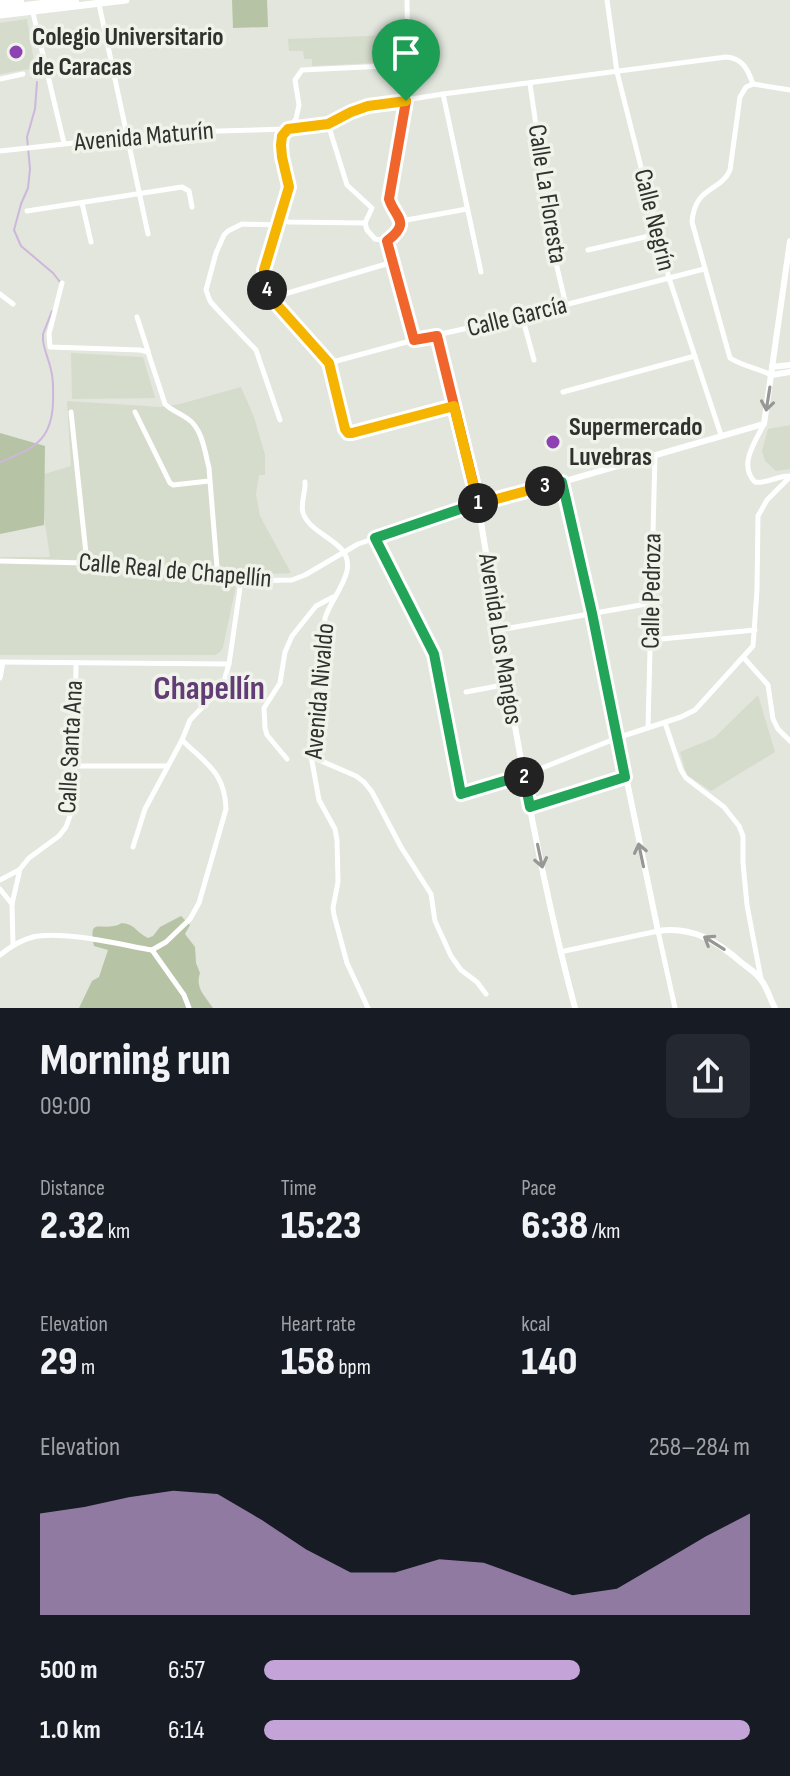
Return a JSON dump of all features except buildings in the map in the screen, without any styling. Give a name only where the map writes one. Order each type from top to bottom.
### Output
[{"type":"main road","points":[[0,6],[20,0]]},
{"type":"main road","points":[[0,6],[75,0]]},
{"type":"main road","points":[[0,15],[126,0]]},
{"type":"street","points":[[387,241],[397,232],[400,221],[389,199],[406,101],[407,0]]},
{"type":"street","name":"Calle Negrín","points":[[607,0],[617,72],[669,278],[721,435]]},
{"type":"street","points":[[99,4],[148,234]]},
{"type":"street","points":[[33,13],[64,143]]},
{"type":"street","name":"Avenida Maturín","points":[[0,151],[129,137],[328,124],[368,106],[731,57],[741,61],[753,84]]},
{"type":"street","points":[[408,65],[302,70],[295,80],[299,105],[296,119],[282,136],[281,145],[289,187],[264,270],[264,280],[271,298],[329,363],[348,433],[454,406]]},
{"type":"street","points":[[0,79],[23,74]]},
{"type":"street","name":"Calle La Floresta","points":[[530,84],[556,263],[566,305]]},
{"type":"street","points":[[790,90],[753,84],[746,87],[740,97],[728,177],[705,193],[696,205],[692,222],[730,358],[758,368],[790,372]]},
{"type":"street","points":[[443,94],[481,272]]},
{"type":"street","points":[[328,124],[347,185],[372,208],[365,223],[367,230],[375,239],[387,241]]},
{"type":"street","points":[[27,211],[182,187],[189,191],[192,207]]},
{"type":"street","points":[[82,203],[91,242]]},
{"type":"street","points":[[400,221],[467,209]]},
{"type":"street","points":[[280,216],[289,222],[365,223]]},
{"type":"street","points":[[277,225],[242,224],[228,231],[219,243],[206,290],[210,301],[256,350],[280,420]]},
{"type":"street","points":[[588,250],[658,234]]},
{"type":"street","points":[[387,241],[414,340]]},
{"type":"street","points":[[790,241],[764,424],[748,456],[749,475],[755,482],[780,476],[790,477]]},
{"type":"street","points":[[271,298],[393,262]]},
{"type":"street","name":"Calle García","points":[[329,363],[704,269]]},
{"type":"street","points":[[62,283],[49,334],[50,347],[148,352]]},
{"type":"street","points":[[0,294],[13,304]]},
{"type":"street","points":[[522,316],[534,360]]},
{"type":"street","points":[[137,317],[165,404],[196,427],[206,453],[218,580]]},
{"type":"street","points":[[437,336],[478,504],[764,424]]},
{"type":"street","points":[[563,392],[695,356]]},
{"type":"street","points":[[772,371],[790,365]]},
{"type":"street","points":[[71,412],[87,563]]},
{"type":"street","points":[[135,412],[170,483],[209,481]]},
{"type":"street","name":"Calle Pedroza","points":[[648,728],[655,455]]},
{"type":"street","points":[[375,538],[434,654],[461,794],[524,775],[695,710],[753,646],[758,516],[767,500],[790,477]]},
{"type":"street","points":[[305,482],[302,507],[305,518],[344,551]]},
{"type":"street","points":[[562,482],[675,1008]]},
{"type":"street","name":"Calle Real de Chapellín","points":[[0,561],[87,563],[218,580],[292,580],[375,538],[478,504]]},
{"type":"street","name":"Avenida Los Mangos","points":[[478,504],[530,807],[560,952],[575,1008]]},
{"type":"street","name":"Avenida Nivaldo","points":[[344,551],[346,574],[325,618],[320,700],[311,756],[319,800],[335,829],[337,840],[338,882],[334,915],[347,963],[368,1008]]},
{"type":"street","points":[[133,847],[145,809],[190,720],[224,681],[241,581]]},
{"type":"street","points":[[287,759],[267,735],[264,708],[280,683],[285,652],[292,636],[316,606],[334,597]]},
{"type":"street","points":[[499,630],[652,603]]},
{"type":"street","points":[[651,640],[755,630]]},
{"type":"street","points":[[744,658],[768,685],[773,719],[790,741]]},
{"type":"street","points":[[0,678],[2,662],[229,664]]},
{"type":"street","name":"Calle Santa Ana","points":[[0,880],[20,869],[29,858],[59,836],[74,805],[76,664]]},
{"type":"street","points":[[466,692],[508,684]]},
{"type":"street","points":[[665,723],[686,778],[724,807],[743,836],[747,905],[761,980],[775,1008]]},
{"type":"street","points":[[0,955],[27,938],[42,935],[152,950],[177,933],[190,919],[199,903],[226,809],[224,786],[182,740]]},
{"type":"street","points":[[311,756],[356,776],[372,792],[401,847],[431,894],[435,921],[451,956],[486,994]]},
{"type":"street","points":[[74,766],[167,766]]},
{"type":"street","points":[[530,807],[625,777]]},
{"type":"street","points":[[13,945],[12,904],[20,869]]},
{"type":"street","points":[[0,889],[12,904]]},
{"type":"street","points":[[560,952],[658,931],[682,929],[703,935],[731,953],[761,980]]},
{"type":"street","points":[[152,950],[184,995],[189,1008]]},
{"type":"shaded area","name":"Colegio Universitario de Caracas","points":[[27,19],[35,68],[0,74],[0,23]]},
{"type":"shaded area","points":[[394,35],[395,62],[312,66],[312,59],[304,59],[303,51],[289,51],[288,39]]},
{"type":"shaded area","points":[[71,353],[143,357],[155,398],[72,399]]},
{"type":"shaded area","points":[[241,387],[265,455],[265,475],[259,475],[256,494],[260,516],[291,573],[238,576],[221,651],[215,655],[0,655],[0,557],[50,557],[38,476],[71,466],[67,401],[161,407]]},
{"type":"shaded area","points":[[790,425],[790,469],[776,471],[765,461],[762,451],[768,429]]},
{"type":"shaded area","points":[[758,695],[775,752],[711,791],[687,775],[680,752],[714,738]]},
{"type":"green space","points":[[232,0],[267,0],[268,27],[233,28]]},
{"type":"green space","points":[[0,433],[45,446],[44,525],[0,534]]},
{"type":"green space","points":[[181,916],[190,925],[185,934],[195,947],[200,988],[213,1008],[79,1008],[92,981],[99,977],[108,950],[94,946],[93,932],[96,927],[124,923],[148,938],[160,927]]},
{"type":"waterway","points":[[37,82],[35,109],[27,137],[28,188],[14,230],[21,246],[60,282]]},
{"type":"waterway","points":[[0,462],[31,448],[49,426],[53,382],[43,334],[52,311]]},
{"type":"place","name":"Colegio Universitario de Caracas","points":[[16,52]]},
{"type":"place","name":"Supermercado Luvebras","points":[[553,442]]},
{"type":"district","name":"Chapellín","points":[[209,688]]},
{"type":"route","points":[[406,101],[368,106],[328,124],[288,129],[282,136],[282,157],[289,187],[264,270],[264,280],[268,295],[329,363],[348,433],[454,406],[478,504],[562,482],[625,777],[530,807],[524,775],[461,794],[434,654],[375,538],[478,504],[437,336],[414,340],[387,241],[397,232],[400,221],[389,199],[406,101]]}]
